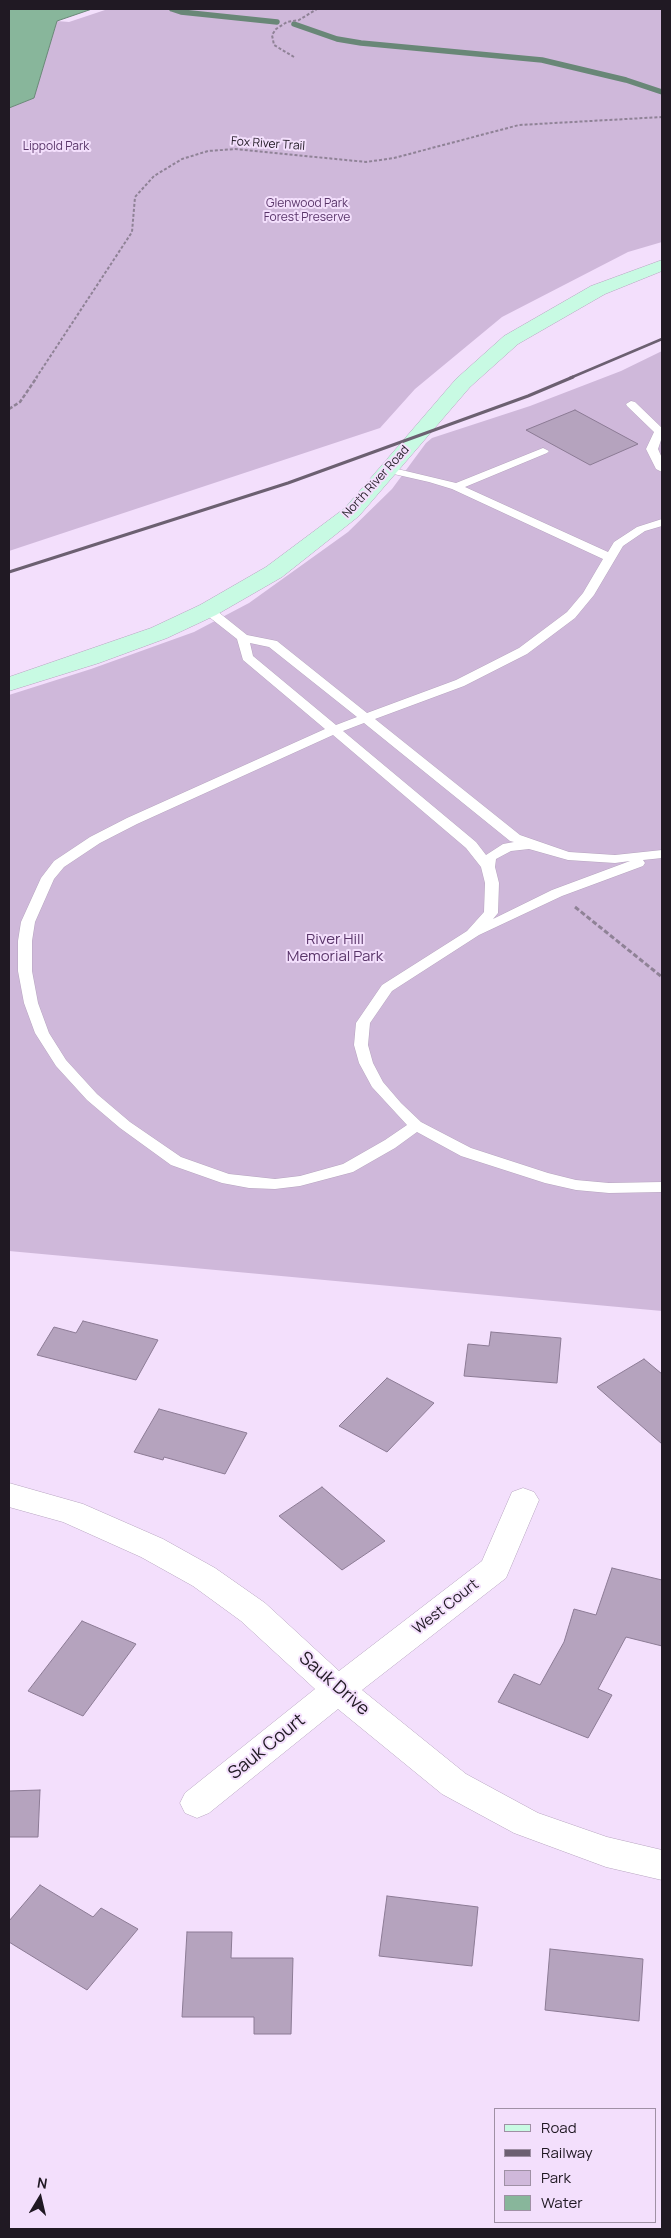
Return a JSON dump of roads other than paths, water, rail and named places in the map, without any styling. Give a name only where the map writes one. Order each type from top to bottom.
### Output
[{"type":"main road","name":"North River Road","points":[[9,684],[91,658],[159,633],[208,610],[274,572],[352,512],[462,383],[511,340],[598,290],[662,265]]},
{"type":"street","name":"Sauk Drive","points":[[9,1494],[72,1514],[152,1548],[204,1577],[253,1612],[338,1690],[454,1784],[526,1823],[606,1852],[662,1865]]},
{"type":"street","name":"West Court","points":[[338,1690],[495,1569],[523,1500]]},
{"type":"street","name":"Sauk Court","points":[[197,1803],[338,1690]]},
{"type":"lane","points":[[631,404],[656,426],[659,432],[660,435],[652,449],[662,469]]},
{"type":"lane","points":[[456,487],[543,451]]},
{"type":"lane","points":[[389,470],[432,479],[456,487],[609,557]]},
{"type":"lane","points":[[416,1125],[371,1156],[348,1168],[325,1175],[275,1184],[227,1179],[176,1161],[125,1126],[92,1097],[62,1063],[42,1033],[31,1003],[25,971],[25,941],[28,922],[48,878],[59,864],[95,840],[132,821],[334,730],[460,683],[523,651],[571,615],[588,595],[618,544],[629,535],[662,522]]},
{"type":"lane","points":[[208,610],[243,638],[273,644],[501,829],[531,845],[568,856],[615,859],[662,855]]},
{"type":"lane","points":[[243,638],[247,657],[471,845],[488,867],[492,883],[491,913],[472,934]]},
{"type":"lane","points":[[488,867],[490,858],[497,852],[508,848],[531,845]]},
{"type":"lane","points":[[662,855],[557,893],[472,934],[387,988],[363,1023],[361,1045],[369,1070],[377,1084],[396,1106],[416,1125],[466,1152],[545,1178],[609,1188],[662,1187]]},
{"type":"water","points":[[9,9],[92,9],[57,21],[34,98],[9,108]]},
{"type":"waterway","points":[[172,9],[181,12],[277,22]]},
{"type":"waterway","points":[[294,24],[337,39],[361,43],[542,60],[626,80],[662,92]]},
{"type":"railway","points":[[570,378],[662,339]]},
{"type":"railway","points":[[9,572],[288,483],[528,396],[573,377]]},
{"type":"park label","name":"Lippold Park","points":[[56,147]]},
{"type":"park label","name":"Glenwood Park Forest Preserve","points":[[307,211]]},
{"type":"park label","name":"River Hill Memorial Park","points":[[335,948]]}]
